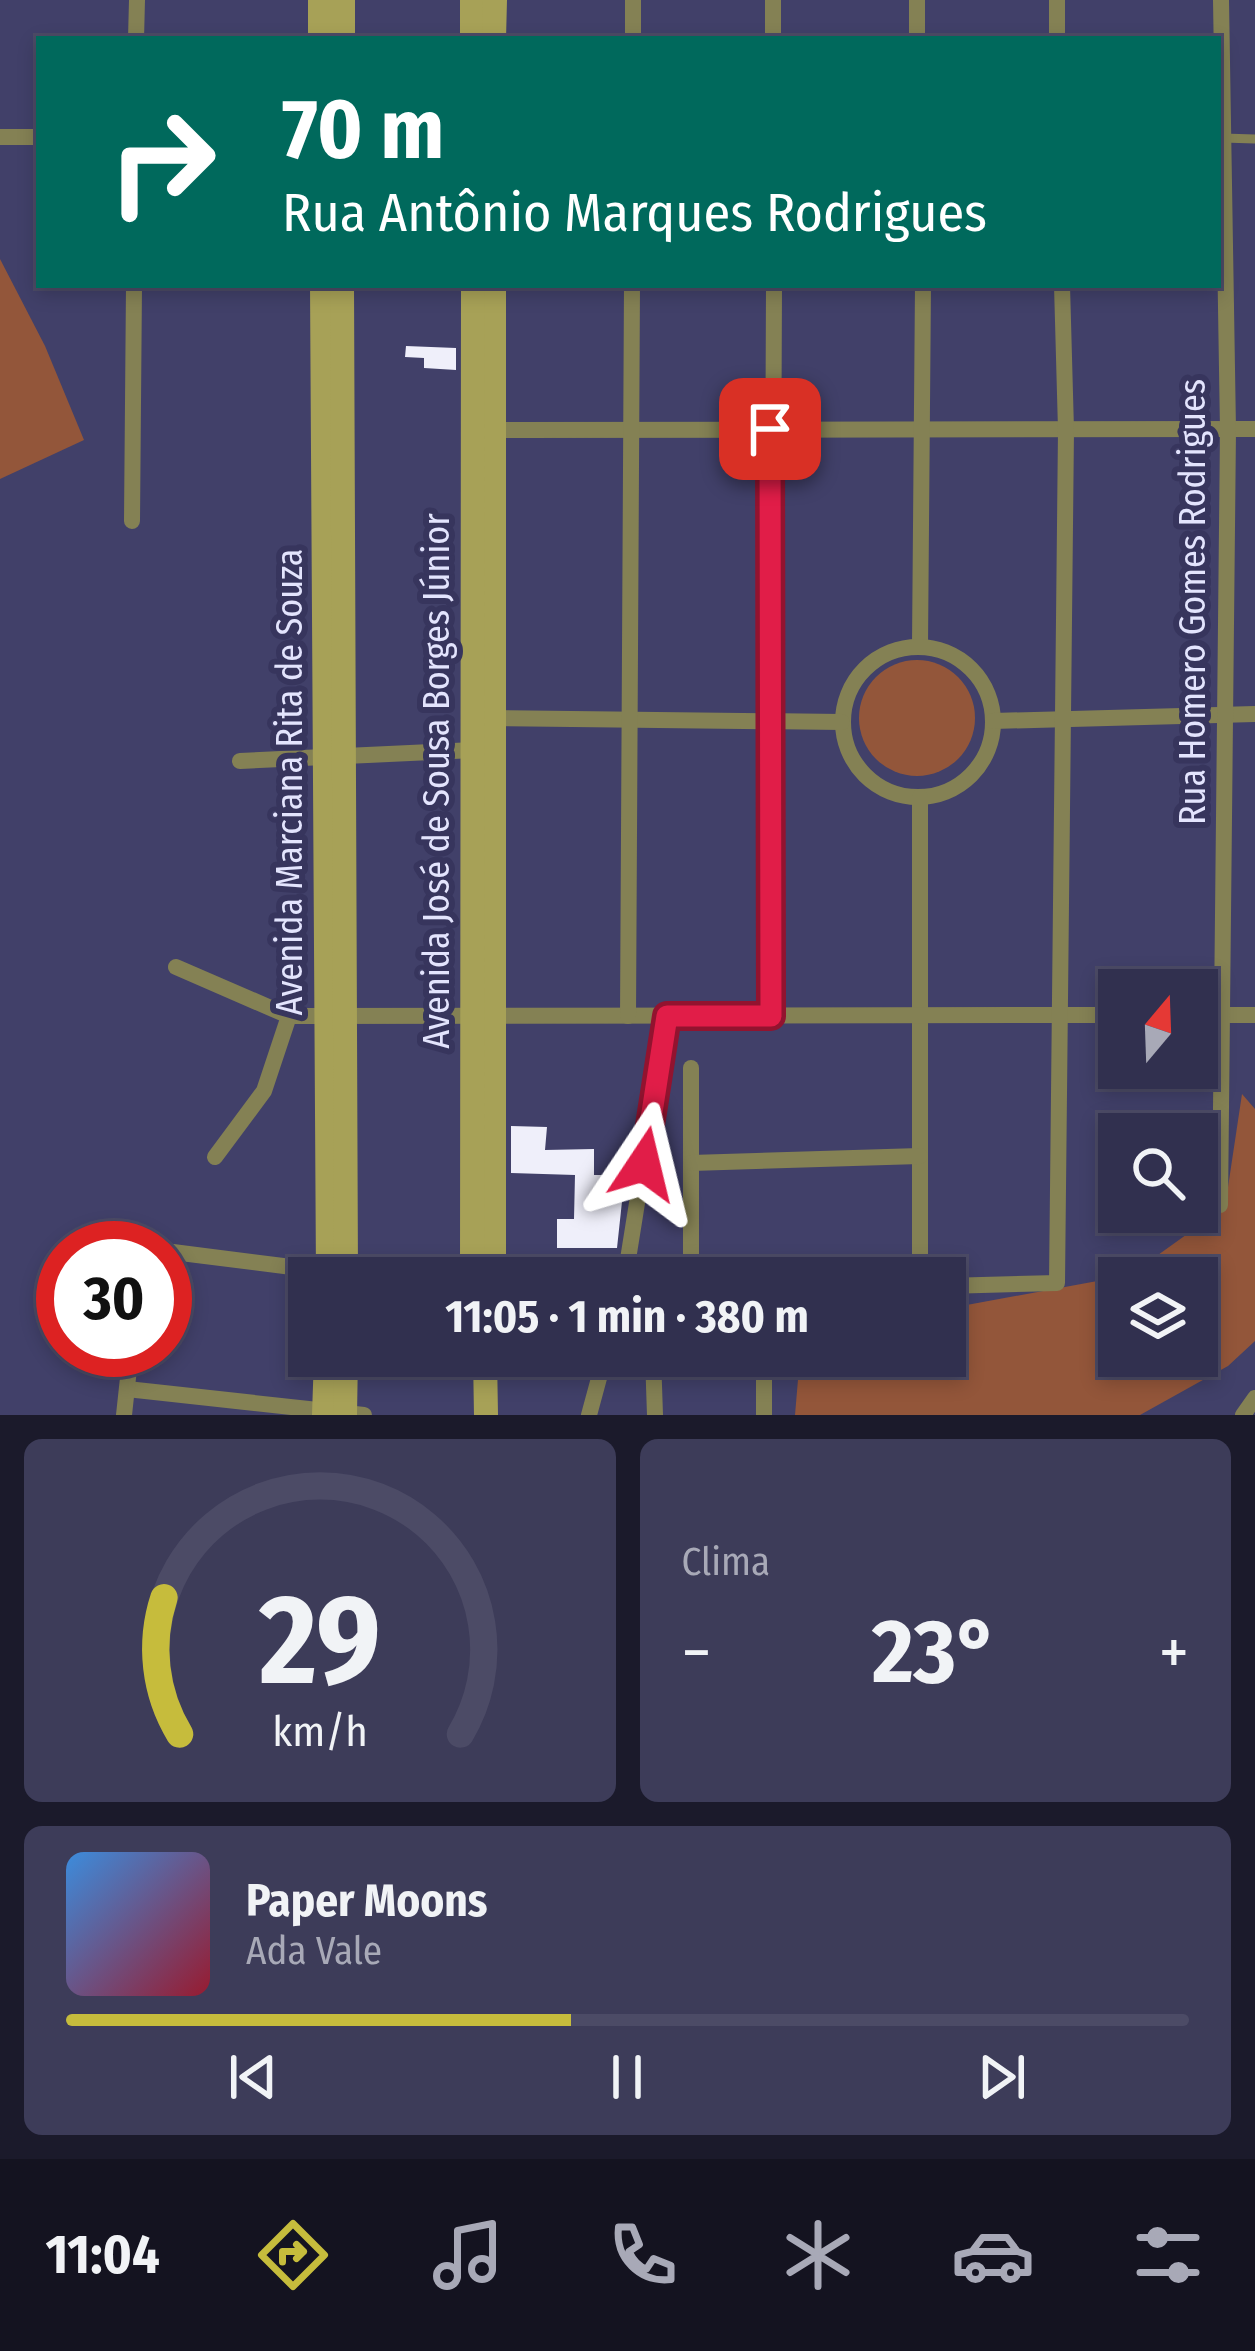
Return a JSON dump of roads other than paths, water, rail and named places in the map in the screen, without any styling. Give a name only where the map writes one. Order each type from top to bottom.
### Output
[{"type":"street","points":[[136,0],[136,36]]},
{"type":"street","points":[[320,0],[320,36]]},
{"type":"street","points":[[343,0],[343,36]]},
{"type":"street","points":[[472,0],[472,36]]},
{"type":"street","points":[[494,36],[495,0]]},
{"type":"street","points":[[633,36],[634,0]]},
{"type":"street","points":[[773,0],[773,36]]},
{"type":"street","points":[[917,0],[917,36]]},
{"type":"street","points":[[1057,0],[1057,36]]},
{"type":"street","name":"Rua Homero Gomes Rodrigues","points":[[1220,1205],[1228,430],[1221,0]]},
{"type":"street","points":[[0,137],[36,137]]},
{"type":"street","points":[[132,521],[134,288]]},
{"type":"street","name":"Avenida Marciana Rita de Souza","points":[[322,288],[334,755],[337,1257]]},
{"type":"street","name":"Avenida Marciana Rita de Souza","points":[[334,755],[342,288]]},
{"type":"street","name":"Avenida José de Sousa Borges Júnior","points":[[472,288],[483,430]]},
{"type":"street","name":"Avenida José de Sousa Borges Júnior","points":[[473,1257],[483,1016],[483,430],[494,288]]},
{"type":"street","points":[[628,1016],[632,288]]},
{"type":"street","points":[[771,1016],[774,288]]},
{"type":"street","points":[[920,646],[922,288]]},
{"type":"street","points":[[966,1285],[1057,1283],[1066,430],[1062,288]]},
{"type":"street","points":[[483,430],[1255,429]]},
{"type":"street","points":[[920,646],[963,662],[979,678],[993,721],[990,744],[980,765],[943,793],[920,797],[896,794],[874,783],[846,746],[842,722],[846,698],[857,677],[874,660],[920,646]]},
{"type":"street","points":[[993,721],[1255,714]]},
{"type":"street","points":[[483,718],[842,722]]},
{"type":"street","name":"Avenida José de Sousa Borges Júnior","points":[[483,718],[474,750],[493,1257]]},
{"type":"street","points":[[240,761],[474,750]]},
{"type":"street","points":[[920,797],[920,1257]]},
{"type":"street","points":[[176,968],[289,1016],[1098,1015]]},
{"type":"street","points":[[1218,1015],[1255,1015]]},
{"type":"street","points":[[215,1157],[264,1091],[289,1016]]},
{"type":"street","points":[[628,1257],[667,1016]]},
{"type":"street","points":[[691,1068],[692,1257]]},
{"type":"street","points":[[691,1163],[920,1156]]},
{"type":"street","points":[[192,1255],[288,1268]]},
{"type":"street","points":[[124,1415],[128,1377]]},
{"type":"street","points":[[331,1377],[341,1414]]},
{"type":"street","points":[[341,1414],[344,1377]]},
{"type":"street","points":[[485,1377],[485,1415]]},
{"type":"street","points":[[590,1415],[600,1377]]},
{"type":"street","points":[[654,1377],[655,1415]]},
{"type":"street","points":[[764,1377],[764,1415]]},
{"type":"street","points":[[127,1389],[341,1414]]},
{"type":"street","points":[[1243,1415],[1255,1398]]},
{"type":"lane","points":[[1221,138],[1255,140]]}]
